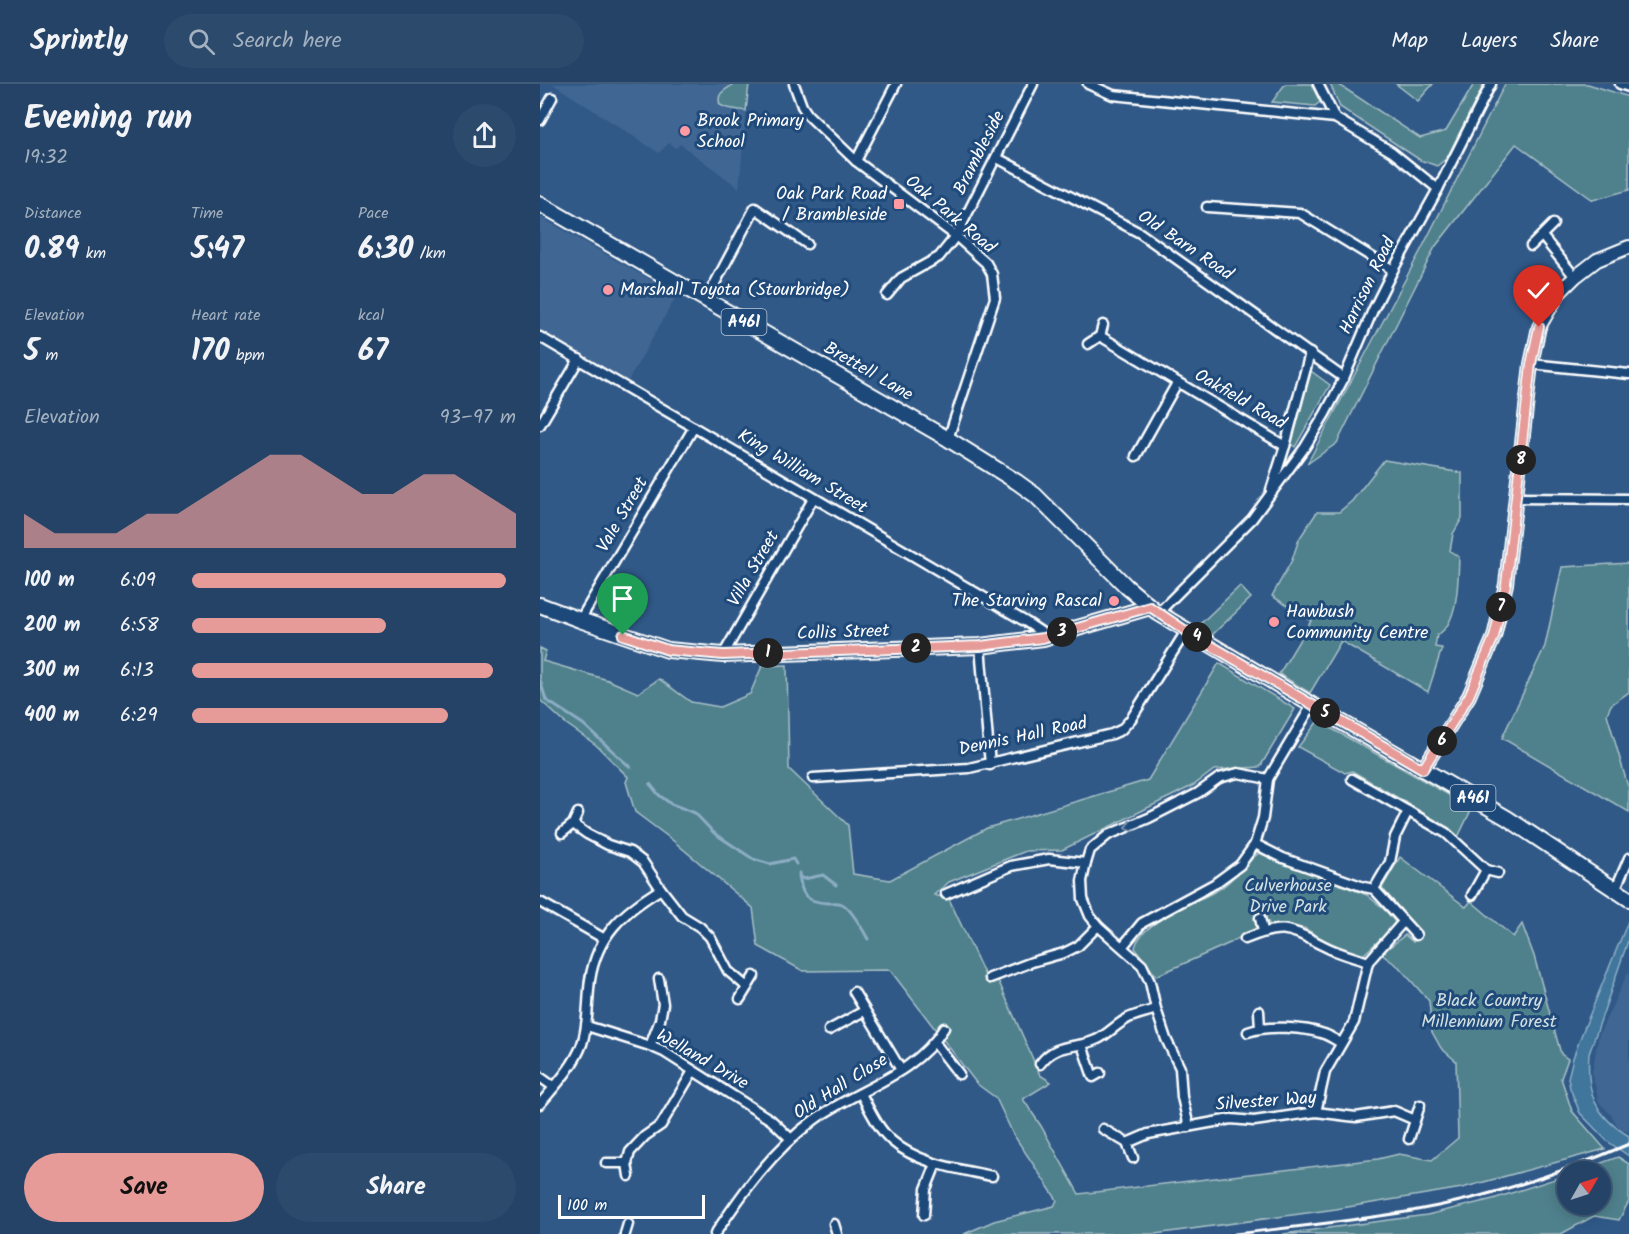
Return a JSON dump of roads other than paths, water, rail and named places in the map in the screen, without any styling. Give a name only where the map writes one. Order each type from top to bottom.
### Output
[{"type":"main road","name":"Brettell Lane","points":[[540,204],[948,439],[1035,495],[1127,587],[1154,610]]},
{"type":"main road","name":"Collis Street","points":[[540,604],[668,650],[723,655],[980,646],[1043,638],[1154,610]]},
{"type":"main road","name":"A461","points":[[1154,610],[1186,631],[1507,818],[1629,899]]},
{"type":"street","name":"Oak Park Road","points":[[794,84],[808,115],[856,161],[956,236],[986,263],[992,274],[995,298],[948,439]]},
{"type":"street","points":[[856,161],[896,84]]},
{"type":"street","name":"Brambleside","points":[[887,295],[901,278],[939,257],[956,236],[1033,84]]},
{"type":"street","points":[[1088,84],[1113,95],[1335,118],[1392,152],[1438,189]]},
{"type":"street","points":[[1318,84],[1335,118]]},
{"type":"street","name":"Harrison Road","points":[[1154,610],[1252,519],[1310,438],[1344,378],[1393,270],[1438,189],[1491,84]]},
{"type":"street","points":[[1620,84],[1629,87]]},
{"type":"street","points":[[540,120],[552,99]]},
{"type":"street","name":"Old Barn Road","points":[[997,158],[1140,233],[1344,378]]},
{"type":"street","points":[[1207,207],[1300,213],[1393,270]]},
{"type":"street","points":[[706,300],[755,208],[807,244]]},
{"type":"street","points":[[1531,246],[1553,224]]},
{"type":"street","points":[[1542,236],[1575,277]]},
{"type":"street","points":[[1423,769],[1469,696],[1494,637],[1506,584],[1531,364],[1539,327],[1559,293],[1575,277],[1597,260],[1629,247]]},
{"type":"street","points":[[1088,344],[1100,336],[1102,325]]},
{"type":"street","name":"Oakfield Road","points":[[1100,336],[1285,446]]},
{"type":"street","name":"King William Street","points":[[540,337],[1026,622],[1041,632],[1043,638]]},
{"type":"street","name":"Harrison Road","points":[[1268,499],[1310,352]]},
{"type":"street","points":[[540,425],[579,359]]},
{"type":"street","points":[[1531,364],[1629,374]]},
{"type":"street","name":"Oakfield Road","points":[[1136,456],[1177,383]]},
{"type":"street","name":"Vale Street","points":[[580,620],[694,427]]},
{"type":"street","points":[[1517,498],[1629,499]]},
{"type":"street","name":"Villa Street","points":[[723,655],[813,499]]},
{"type":"street","name":"Dennis Hall Road","points":[[813,778],[990,765],[1112,734],[1121,730],[1131,719],[1186,631]]},
{"type":"street","points":[[980,646],[990,765]]},
{"type":"street","points":[[1123,946],[1142,923],[1214,884],[1240,865],[1255,844],[1263,818],[1268,779],[1312,705]]},
{"type":"street","points":[[1189,1126],[1182,1097],[1180,1068],[1166,1039],[1150,982],[1142,965],[1090,916],[1083,899],[1082,880],[1090,850],[1108,835],[1149,818],[1198,793],[1219,778],[1238,773],[1268,779]]},
{"type":"street","points":[[1352,779],[1446,833],[1486,870],[1498,873]]},
{"type":"street","points":[[1374,889],[1389,862],[1395,837],[1408,811]]},
{"type":"street","points":[[562,833],[573,824],[578,813]]},
{"type":"street","points":[[573,824],[608,845],[630,852],[643,862],[682,916],[700,927],[710,937],[728,971],[747,987]]},
{"type":"street","points":[[1255,844],[1283,858],[1374,889],[1416,935]]},
{"type":"street","points":[[1615,890],[1629,858]]},
{"type":"street","points":[[946,894],[1011,866],[1049,859],[1086,863]]},
{"type":"street","points":[[1472,895],[1486,870]]},
{"type":"street","points":[[540,1104],[581,1047],[587,1026],[591,979],[603,938],[628,911],[661,889]]},
{"type":"street","points":[[540,902],[603,938]]},
{"type":"street","points":[[1260,918],[1263,931]]},
{"type":"street","points":[[1316,1112],[1325,1072],[1354,1022],[1368,962],[1403,922]]},
{"type":"street","points":[[990,978],[1064,953],[1078,946],[1098,926]]},
{"type":"street","points":[[1245,939],[1263,931],[1280,928],[1302,933],[1325,947],[1368,962]]},
{"type":"street","points":[[740,999],[754,976]]},
{"type":"street","points":[[650,1046],[660,1020],[663,1004],[659,979]]},
{"type":"street","points":[[854,992],[901,1070]]},
{"type":"street","points":[[1040,1064],[1047,1054],[1064,1047],[1082,1045],[1099,1039],[1127,1018],[1156,1009]]},
{"type":"street","points":[[829,1030],[864,1011]]},
{"type":"street","points":[[1259,1011],[1260,1028]]},
{"type":"street","name":"Welland Drive","points":[[587,1026],[650,1046],[771,1120],[791,1139]]},
{"type":"street","name":"Old Hall Close","points":[[715,1234],[758,1172],[791,1139],[833,1107],[884,1082],[901,1070],[935,1043],[944,1028]]},
{"type":"street","points":[[1248,1032],[1260,1028],[1301,1030],[1323,1033],[1341,1043]]},
{"type":"street","points":[[935,1043],[959,1074]]},
{"type":"street","points":[[1082,1045],[1093,1077],[1101,1073]]},
{"type":"street","points":[[629,1176],[627,1163],[630,1152],[635,1144],[661,1125],[693,1071]]},
{"type":"street","points":[[540,1077],[554,1087]]},
{"type":"street","points":[[861,1094],[878,1125],[891,1140],[904,1149],[936,1164],[992,1176]]},
{"type":"street","points":[[1409,1139],[1420,1105]]},
{"type":"street","name":"Silvester Way","points":[[1127,1143],[1148,1134],[1231,1119],[1254,1121],[1316,1112],[1356,1117],[1394,1111],[1415,1120]]},
{"type":"street","points":[[1103,1129],[1127,1143],[1133,1158]]},
{"type":"street","points":[[606,1163],[627,1163]]},
{"type":"street","points":[[924,1215],[926,1189],[936,1164]]},
{"type":"street","points":[[625,1234],[628,1224]]},
{"type":"street","points":[[834,1224],[837,1234]]},
{"type":"waterway","points":[[540,680],[546,700],[583,724],[630,767]]},
{"type":"waterway","points":[[650,784],[671,804],[695,813],[714,833],[753,859],[770,864],[793,859],[796,864]]},
{"type":"waterway","points":[[799,873],[801,887],[809,899],[845,906],[857,920],[868,939]]},
{"type":"waterway","points":[[799,877],[804,879],[823,875],[836,885]]},
{"type":"railway","points":[[1235,1234],[1368,1218],[1440,1206],[1522,1184],[1629,1144]]},
{"type":"place","name":"Brook Primary School","points":[[685,131]]},
{"type":"place","name":"Oak Park Road / Brambleside","points":[[899,204]]},
{"type":"place","name":"Marshall Toyota (Stourbridge)","points":[[608,290]]},
{"type":"place","name":"The Starving Rascal","points":[[1114,601]]},
{"type":"place","name":"Hawbush Community Centre","points":[[1274,622]]},
{"type":"park label","name":"Culverhouse Drive Park","points":[[1288,896]]},
{"type":"park label","name":"Black Country Millennium Forest","points":[[1489,1011]]}]
